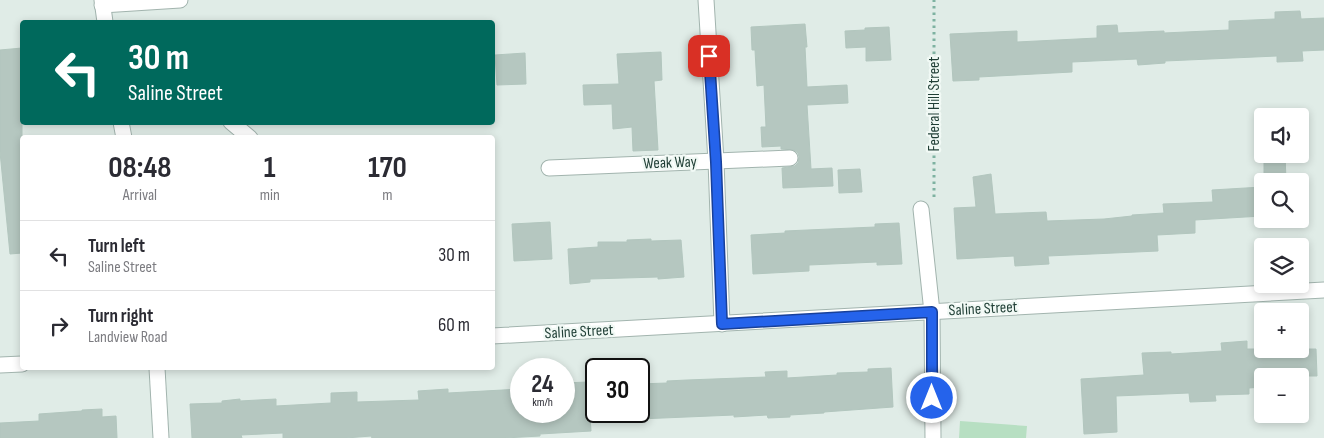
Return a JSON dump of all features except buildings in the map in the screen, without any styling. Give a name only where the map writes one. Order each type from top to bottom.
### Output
[{"type":"street","points":[[105,20],[102,2],[180,0]]},
{"type":"street","points":[[706,0],[716,162],[722,324]]},
{"type":"street","points":[[235,125],[246,135]]},
{"type":"street","name":"Weak Way","points":[[549,168],[790,158]]},
{"type":"street","points":[[920,209],[932,312],[933,438]]},
{"type":"street","name":"Saline Street","points":[[495,336],[1324,290]]},
{"type":"street","points":[[0,365],[20,364]]},
{"type":"street","points":[[157,370],[161,438]]},
{"type":"path","name":"Federal Hill Street","points":[[934,0],[934,197]]},
{"type":"green space","points":[[960,421],[1027,426],[1026,438],[959,438]]},
{"type":"route","points":[[709,56],[716,162],[722,324],[932,312],[932,398]]}]
